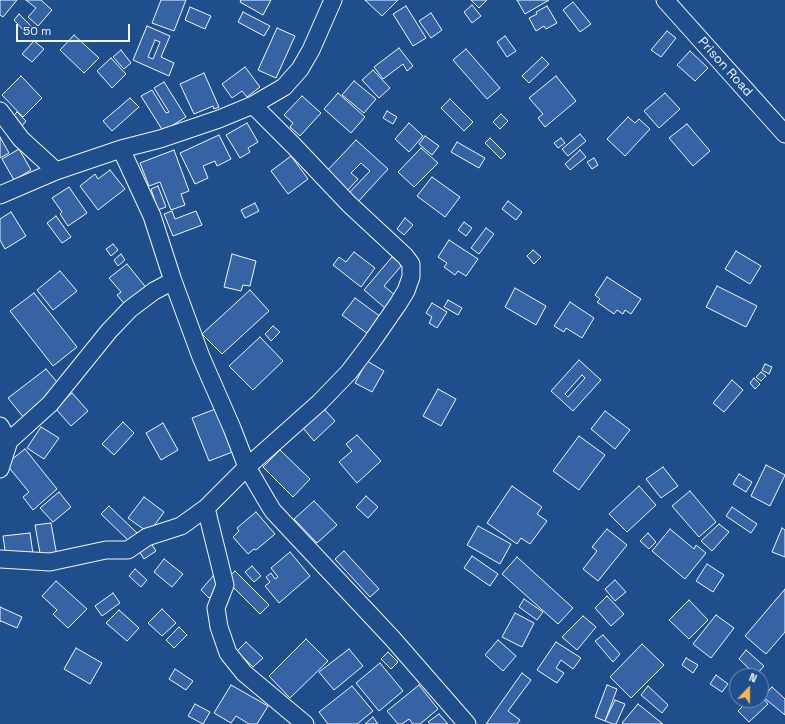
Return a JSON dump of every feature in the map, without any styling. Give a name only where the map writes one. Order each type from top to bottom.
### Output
[{"type":"street","points":[[0,195],[56,172],[121,149],[160,139],[204,124],[253,105],[284,87],[300,69],[314,44],[333,0]]},
{"type":"street","name":"Prison Road","points":[[665,0],[785,134]]},
{"type":"street","points":[[0,559],[50,562],[106,550],[128,550],[147,537],[181,526],[206,508],[247,467],[320,402],[349,372],[406,291],[411,278],[411,264],[405,256],[349,204],[253,105]]},
{"type":"street","points":[[0,111],[21,139],[56,172]]},
{"type":"street","points":[[121,149],[152,216],[173,281],[201,357],[232,428],[247,467],[273,511],[392,638],[467,724]]},
{"type":"street","points":[[0,469],[9,441],[50,404],[109,332],[130,309],[173,281]]},
{"type":"street","points":[[0,426],[9,441]]},
{"type":"street","points":[[206,508],[225,585],[216,608],[219,627],[228,653],[244,673],[305,724]]},
{"type":"building","points":[[0,0],[17,0],[3,17],[0,15]]},
{"type":"building","points":[[26,0],[41,0],[52,10],[38,26],[28,17],[36,8]]},
{"type":"building","points":[[161,0],[186,0],[174,31],[152,23]]},
{"type":"building","points":[[241,0],[271,0],[263,15],[240,2]]},
{"type":"building","points":[[365,0],[398,0],[382,16]]},
{"type":"building","points":[[471,0],[487,0],[479,8]]},
{"type":"building","points":[[517,0],[549,0],[525,14]]},
{"type":"building","points":[[573,2],[591,24],[580,32],[563,10]]},
{"type":"building","points":[[472,5],[481,16],[472,23],[464,12]]},
{"type":"building","points":[[406,6],[426,38],[413,46],[393,14]]},
{"type":"building","points":[[547,6],[557,23],[546,29],[544,26],[536,31],[529,18]]},
{"type":"building","points":[[190,7],[211,16],[205,29],[185,20]]},
{"type":"building","points":[[243,12],[270,26],[264,36],[238,22]]},
{"type":"building","points":[[431,13],[442,30],[431,38],[419,21]]},
{"type":"building","points":[[19,14],[32,27],[26,33],[14,20]]},
{"type":"building","points":[[147,26],[170,36],[161,57],[174,63],[169,76],[133,60]],"holes":[[[155,40],[160,42],[153,59],[148,57]]]},
{"type":"building","points":[[277,28],[295,36],[276,78],[258,70]]},
{"type":"building","points":[[667,31],[676,38],[661,57],[651,50]]},
{"type":"building","points":[[74,35],[99,58],[84,73],[60,50]]},
{"type":"building","points":[[505,36],[516,51],[507,57],[497,42]]},
{"type":"building","points":[[34,41],[44,49],[32,62],[22,54]]},
{"type":"building","points":[[399,48],[413,66],[407,71],[403,64],[383,79],[374,67]]},
{"type":"building","points":[[466,49],[500,88],[487,99],[453,60]]},
{"type":"building","points":[[121,50],[131,63],[124,69],[113,57]]},
{"type":"building","points":[[690,51],[708,68],[695,81],[677,65]]},
{"type":"building","points":[[542,57],[549,64],[529,83],[522,76]]},
{"type":"building","points":[[111,58],[126,74],[112,88],[97,71]]},
{"type":"building","points":[[245,67],[260,87],[247,97],[242,91],[232,98],[222,84]]},
{"type":"building","points":[[373,70],[390,88],[379,98],[362,80]]},
{"type":"building","points":[[204,73],[219,107],[214,109],[213,106],[194,114],[180,84]]},
{"type":"building","points":[[21,76],[42,98],[23,117],[2,95]]},
{"type":"building","points":[[556,76],[576,101],[545,127],[538,118],[543,114],[529,98]]},
{"type":"building","points":[[354,81],[376,99],[364,113],[342,95]]},
{"type":"building","points":[[164,82],[186,117],[163,131],[141,96],[152,90],[166,113],[169,112],[154,88]]},
{"type":"building","points":[[338,93],[365,117],[351,133],[324,109]]},
{"type":"building","points":[[665,93],[680,109],[659,128],[644,111]]},
{"type":"building","points":[[302,96],[321,113],[300,136],[290,127],[293,123],[284,115]]},
{"type":"building","points":[[130,98],[139,107],[112,131],[103,121]]},
{"type":"building","points":[[450,99],[473,122],[464,131],[441,108]]},
{"type":"building","points":[[387,111],[397,117],[393,124],[383,118]]},
{"type":"building","points":[[17,112],[26,121],[21,127],[11,118]]},
{"type":"building","points":[[501,114],[508,121],[500,129],[493,122]]},
{"type":"building","points":[[628,117],[635,123],[639,119],[650,129],[625,156],[607,139]]},
{"type":"building","points":[[247,123],[258,142],[248,148],[250,152],[240,158],[226,135]]},
{"type":"building","points":[[409,123],[423,136],[409,152],[395,139]]},
{"type":"building","points":[[687,124],[710,151],[693,166],[669,138]]},
{"type":"building","points":[[580,134],[586,141],[568,156],[562,149]]},
{"type":"building","points":[[219,135],[231,159],[217,166],[215,161],[203,166],[208,178],[195,184],[180,153]]},
{"type":"building","points":[[425,136],[439,146],[432,155],[419,144]]},
{"type":"building","points":[[0,137],[9,153],[0,158]]},
{"type":"building","points":[[490,138],[506,154],[501,159],[485,143]]},
{"type":"building","points":[[561,138],[565,143],[558,148],[554,143]]},
{"type":"building","points":[[356,140],[388,169],[356,204],[346,196],[370,171],[361,163],[351,173],[358,179],[346,192],[325,173]]},
{"type":"building","points":[[457,142],[485,158],[479,168],[451,152]]},
{"type":"building","points":[[421,148],[438,163],[414,187],[398,172]]},
{"type":"building","points":[[19,149],[31,170],[14,180],[2,159]]},
{"type":"building","points":[[174,150],[189,191],[181,194],[185,205],[171,210],[160,182],[149,186],[140,163]]},
{"type":"building","points":[[580,150],[586,157],[570,170],[565,164]]},
{"type":"building","points":[[291,156],[308,179],[288,194],[271,171]]},
{"type":"building","points":[[594,158],[598,165],[592,169],[587,162]]},
{"type":"building","points":[[110,170],[125,189],[98,210],[80,186],[95,174],[98,179]]},
{"type":"building","points":[[432,177],[460,197],[445,217],[417,196]]},
{"type":"building","points":[[158,186],[166,207],[158,210],[151,189]]},
{"type":"building","points":[[69,187],[87,213],[68,226],[60,214],[62,212],[52,198]]},
{"type":"building","points":[[508,201],[522,212],[516,220],[502,209]]},
{"type":"building","points":[[255,203],[259,211],[245,218],[241,210]]},
{"type":"building","points":[[172,211],[175,219],[196,211],[202,225],[173,236],[164,214]]},
{"type":"building","points":[[11,212],[26,236],[5,249],[0,240],[0,219]]},
{"type":"building","points":[[56,216],[71,237],[62,243],[47,223]]},
{"type":"building","points":[[405,218],[413,225],[404,235],[397,229]]},
{"type":"building","points":[[464,222],[472,228],[466,236],[458,230]]},
{"type":"building","points":[[486,228],[494,234],[479,254],[471,248]]},
{"type":"building","points":[[449,240],[478,259],[466,276],[458,271],[455,275],[444,267],[447,263],[438,257]]},
{"type":"building","points":[[113,244],[118,250],[111,256],[106,249]]},
{"type":"building","points":[[533,250],[541,257],[534,264],[527,256]]},
{"type":"building","points":[[736,251],[761,266],[750,284],[725,269]]},
{"type":"building","points":[[354,252],[375,268],[361,287],[333,265],[339,257],[346,262]]},
{"type":"building","points":[[121,254],[125,260],[118,266],[114,260]]},
{"type":"building","points":[[232,254],[256,261],[250,286],[243,285],[241,291],[224,287]]},
{"type":"building","points":[[392,257],[402,265],[384,286],[396,296],[385,308],[364,290]]},
{"type":"building","points":[[127,264],[148,290],[127,307],[117,295],[121,292],[109,278]]},
{"type":"building","points":[[60,271],[77,291],[53,310],[37,290]]},
{"type":"building","points":[[607,277],[641,299],[631,314],[625,310],[623,314],[617,310],[614,314],[597,302],[600,299],[595,295]]},
{"type":"building","points":[[717,286],[757,306],[746,327],[706,307]]},
{"type":"building","points":[[515,288],[546,306],[536,325],[505,307]]},
{"type":"building","points":[[250,290],[269,311],[222,354],[202,334]]},
{"type":"building","points":[[34,293],[77,347],[53,366],[10,311]]},
{"type":"building","points":[[355,298],[381,317],[368,334],[342,315]]},
{"type":"building","points":[[448,300],[462,308],[458,315],[444,307]]},
{"type":"building","points":[[570,302],[594,318],[582,338],[566,328],[564,332],[554,326]]},
{"type":"building","points":[[432,303],[447,312],[437,328],[429,323],[432,317],[426,313]]},
{"type":"building","points":[[273,326],[280,332],[271,341],[265,334]]},
{"type":"building","points":[[260,337],[283,361],[253,390],[229,366]]},
{"type":"building","points":[[579,360],[601,380],[573,411],[551,391]],"holes":[[[582,375],[585,378],[568,397],[565,394]]]},
{"type":"building","points":[[367,361],[384,371],[372,392],[355,383]]},
{"type":"building","points":[[765,364],[772,367],[769,374],[762,370]]},
{"type":"building","points":[[46,369],[62,388],[24,418],[8,398]]},
{"type":"building","points":[[761,372],[766,376],[761,381],[756,377]]},
{"type":"building","points":[[754,378],[760,384],[755,389],[750,383]]},
{"type":"building","points":[[732,380],[743,390],[724,412],[713,403]]},
{"type":"building","points":[[438,389],[456,399],[441,426],[423,416]]},
{"type":"building","points":[[72,393],[88,411],[71,426],[55,408]]},
{"type":"building","points":[[218,408],[235,451],[209,461],[192,418]]},
{"type":"building","points":[[324,409],[335,421],[314,441],[303,428]]},
{"type":"building","points":[[605,411],[630,430],[615,449],[591,429]]},
{"type":"building","points":[[123,422],[134,433],[114,455],[102,444]]},
{"type":"building","points":[[163,423],[178,450],[161,460],[146,433]]},
{"type":"building","points":[[41,427],[59,438],[44,459],[27,448]]},
{"type":"building","points":[[357,435],[381,461],[357,483],[339,462],[352,451],[346,444]]},
{"type":"building","points":[[579,436],[605,455],[579,490],[553,471]]},
{"type":"building","points":[[25,449],[57,489],[33,510],[23,497],[29,492],[6,464]]},
{"type":"building","points":[[280,450],[310,479],[293,497],[263,467]]},
{"type":"building","points":[[766,465],[785,475],[770,506],[751,496]]},
{"type":"building","points":[[663,467],[678,486],[661,498],[646,479]]},
{"type":"building","points":[[739,474],[752,482],[746,492],[733,484]]},
{"type":"building","points":[[512,486],[542,507],[537,514],[547,521],[530,544],[521,538],[517,544],[487,523]]},
{"type":"building","points":[[639,486],[656,505],[627,532],[609,514]]},
{"type":"building","points":[[690,491],[716,522],[699,537],[672,506]]},
{"type":"building","points":[[59,492],[71,507],[53,522],[40,508]]},
{"type":"building","points":[[366,496],[378,507],[368,518],[356,507]]},
{"type":"building","points":[[144,497],[164,512],[149,533],[128,518]]},
{"type":"building","points":[[314,501],[337,525],[317,543],[294,519]]},
{"type":"building","points":[[109,506],[137,533],[129,541],[101,514]]},
{"type":"building","points":[[732,507],[757,524],[751,533],[726,516]]},
{"type":"building","points":[[256,512],[275,534],[256,550],[254,549],[248,554],[233,537],[239,531],[237,528]]},
{"type":"building","points":[[51,523],[57,556],[41,559],[35,525]]},
{"type":"building","points":[[719,524],[729,532],[712,551],[701,541]]},
{"type":"building","points":[[478,526],[511,544],[500,564],[467,545]]},
{"type":"building","points":[[782,528],[785,530],[785,557],[772,552]]},
{"type":"building","points":[[607,529],[627,545],[598,581],[583,569],[597,551],[592,547]]},
{"type":"building","points":[[670,529],[694,549],[696,545],[706,553],[685,579],[652,551]]},
{"type":"building","points":[[30,533],[33,554],[6,557],[3,536]]},
{"type":"building","points":[[648,533],[656,542],[649,549],[640,541]]},
{"type":"building","points":[[149,540],[156,551],[144,559],[137,548]]},
{"type":"building","points":[[344,551],[379,589],[370,597],[335,559]]},
{"type":"building","points":[[290,552],[310,576],[279,603],[265,586],[270,582],[266,577],[271,573],[275,579],[278,577],[271,568]]},
{"type":"building","points":[[472,556],[498,574],[490,586],[464,568]]},
{"type":"building","points":[[517,557],[573,608],[558,624],[502,574]]},
{"type":"building","points":[[164,559],[183,574],[172,587],[154,572]]},
{"type":"building","points":[[707,564],[724,575],[713,592],[696,581]]},
{"type":"building","points":[[252,566],[261,576],[254,582],[245,572]]},
{"type":"building","points":[[135,569],[147,580],[141,587],[129,576]]},
{"type":"building","points":[[235,571],[269,605],[260,614],[226,580]]},
{"type":"building","points":[[213,576],[222,585],[209,598],[201,590]]},
{"type":"building","points":[[615,580],[626,592],[615,601],[605,589]]},
{"type":"building","points":[[56,581],[87,609],[68,628],[53,614],[57,610],[42,596]]},
{"type":"building","points":[[785,589],[785,632],[766,654],[745,636]]},
{"type":"building","points":[[113,593],[120,603],[102,616],[95,606]]},
{"type":"building","points":[[607,596],[624,614],[611,626],[595,608]]},
{"type":"building","points":[[524,599],[543,612],[537,620],[519,607]]},
{"type":"building","points":[[689,600],[708,620],[689,639],[669,620]]},
{"type":"building","points":[[0,607],[22,617],[17,628],[1,621],[0,622]]},
{"type":"building","points":[[162,609],[176,623],[162,636],[148,623]]},
{"type":"building","points":[[119,610],[139,628],[127,641],[106,623]]},
{"type":"building","points":[[515,613],[534,623],[522,647],[502,637]]},
{"type":"building","points":[[716,615],[734,628],[711,658],[693,644]]},
{"type":"building","points":[[583,616],[596,627],[577,650],[562,637]]},
{"type":"building","points":[[179,627],[187,635],[174,648],[166,640]]},
{"type":"building","points":[[603,635],[620,654],[613,662],[595,641]]},
{"type":"building","points":[[306,639],[328,661],[290,698],[269,676]]},
{"type":"building","points":[[498,640],[516,656],[503,671],[485,655]]},
{"type":"building","points":[[246,642],[263,658],[253,667],[237,651]]},
{"type":"building","points":[[556,642],[581,658],[573,669],[561,660],[556,668],[564,673],[557,683],[537,670]]},
{"type":"building","points":[[642,644],[664,665],[631,698],[610,677]]},
{"type":"building","points":[[76,648],[102,663],[90,684],[64,669]]},
{"type":"building","points":[[349,649],[363,666],[334,690],[319,672]]},
{"type":"building","points":[[746,650],[764,666],[762,668],[749,668],[739,659]]},
{"type":"building","points":[[388,652],[398,662],[391,669],[381,659]]},
{"type":"building","points":[[686,658],[698,665],[693,673],[682,665]]},
{"type":"building","points":[[380,663],[403,691],[379,711],[356,683]]},
{"type":"building","points":[[175,669],[193,681],[186,690],[169,679]]},
{"type":"building","points":[[522,673],[531,680],[508,711],[520,720],[517,724],[486,724]]},
{"type":"building","points":[[716,675],[728,684],[722,692],[710,684]]},
{"type":"building","points":[[231,685],[268,706],[257,724],[249,724],[236,716],[231,723],[214,713]]},
{"type":"building","points":[[419,685],[438,709],[420,724],[413,724],[409,719],[402,724],[398,724],[387,711]]},
{"type":"building","points":[[607,685],[617,689],[605,721],[595,717]]},
{"type":"building","points":[[352,686],[373,711],[357,724],[328,724],[319,712]]},
{"type":"building","points":[[648,686],[668,705],[662,713],[641,695]]},
{"type":"building","points":[[772,687],[785,699],[785,715],[769,702],[769,690]]},
{"type":"building","points":[[615,700],[625,704],[616,724],[613,724],[605,721]]},
{"type":"building","points":[[195,704],[210,712],[203,724],[188,716]]},
{"type":"building","points":[[638,704],[663,724],[622,723]]},
{"type":"building","points":[[741,708],[764,708],[749,722],[738,711]]},
{"type":"building","points":[[439,714],[448,724],[430,724],[428,722]]},
{"type":"building","points":[[373,717],[378,724],[365,724]]}]
